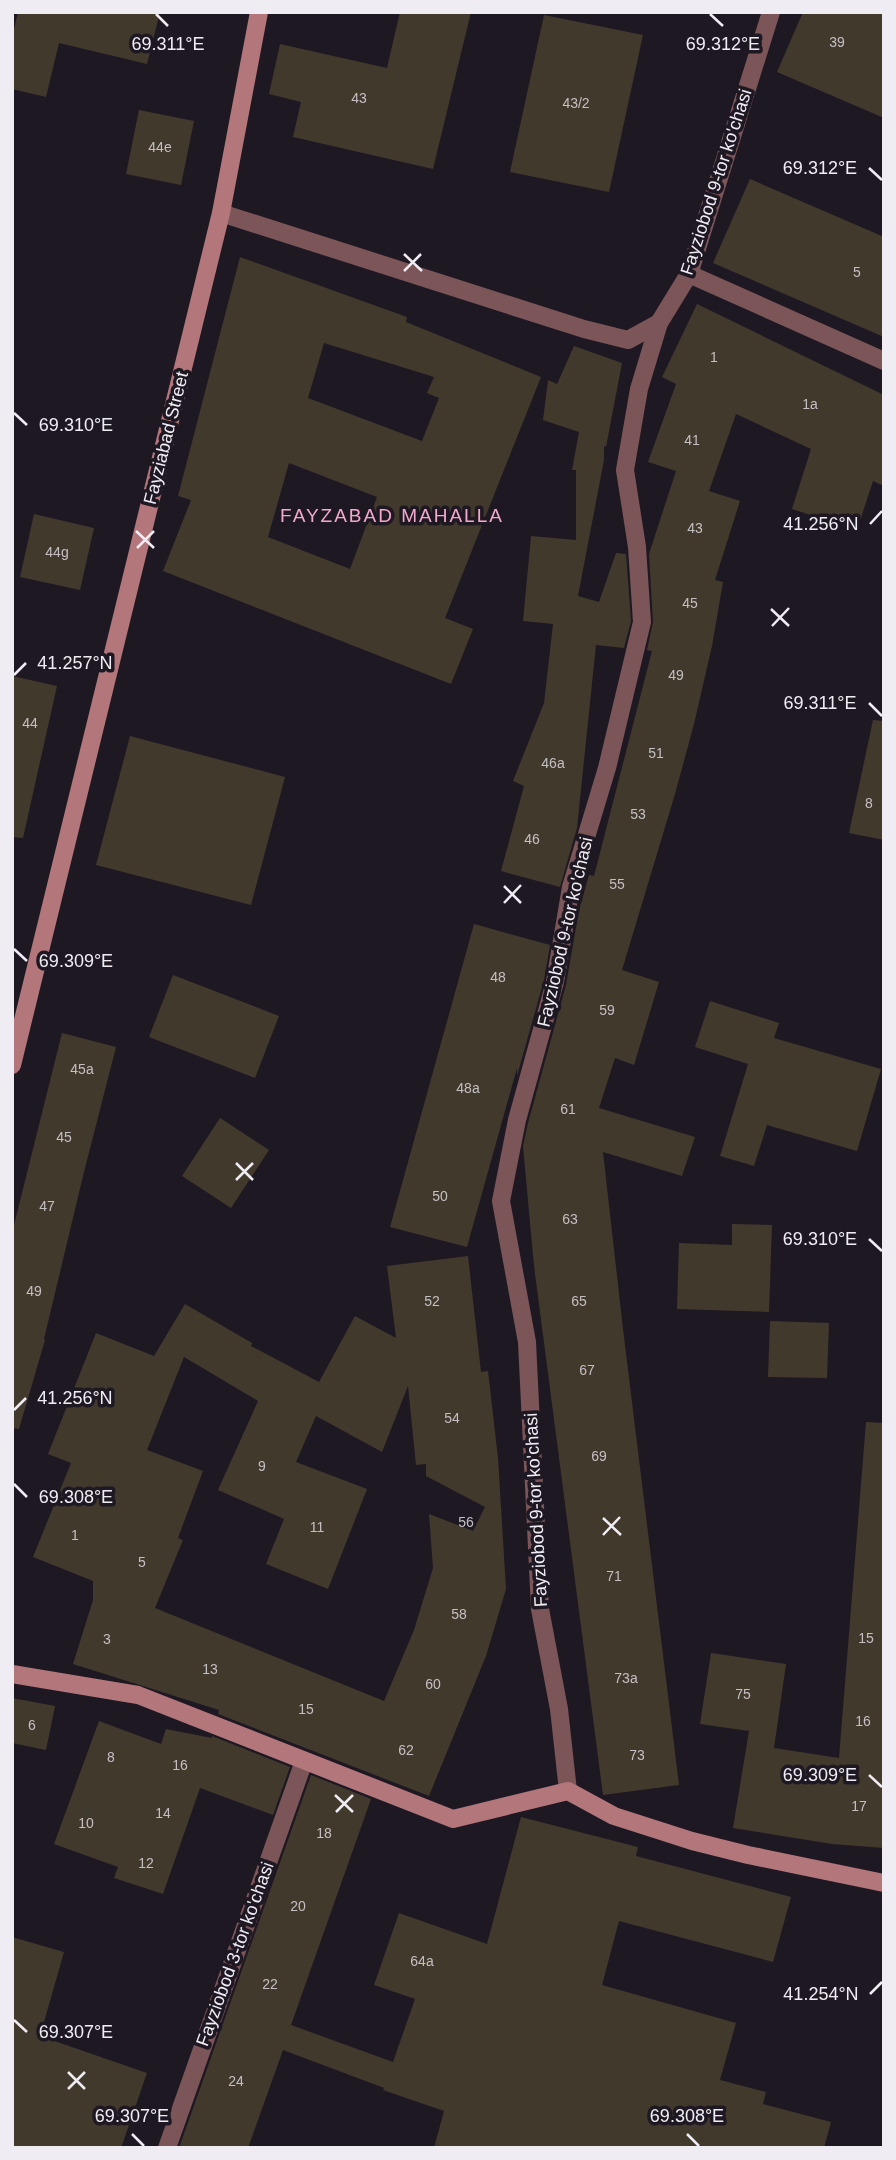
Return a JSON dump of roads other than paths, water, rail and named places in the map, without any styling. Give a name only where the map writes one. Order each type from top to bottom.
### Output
[{"type":"street","name":"Fayziabad Street","points":[[12,1065],[221,214],[259,12]]},
{"type":"street","name":"Fayziobod 9-tor ko'chasi","points":[[568,1791],[559,1709],[540,1609],[527,1342],[501,1201],[517,1120],[555,982],[571,887],[607,768],[642,622],[637,547],[625,470],[639,389],[659,323],[688,274],[771,12]]},
{"type":"street","points":[[221,214],[606,335],[628,340],[659,323]]},
{"type":"street","points":[[688,274],[884,361]]},
{"type":"street","points":[[12,1674],[138,1695],[453,1819],[568,1791],[614,1816],[692,1841],[884,1882]]},
{"type":"street","name":"Fayziobod 3-tor ko'chasi","points":[[167,2148],[304,1761]]},
{"type":"district","name":"FAYZABAD MAHALLA","points":[[392,515]]}]
